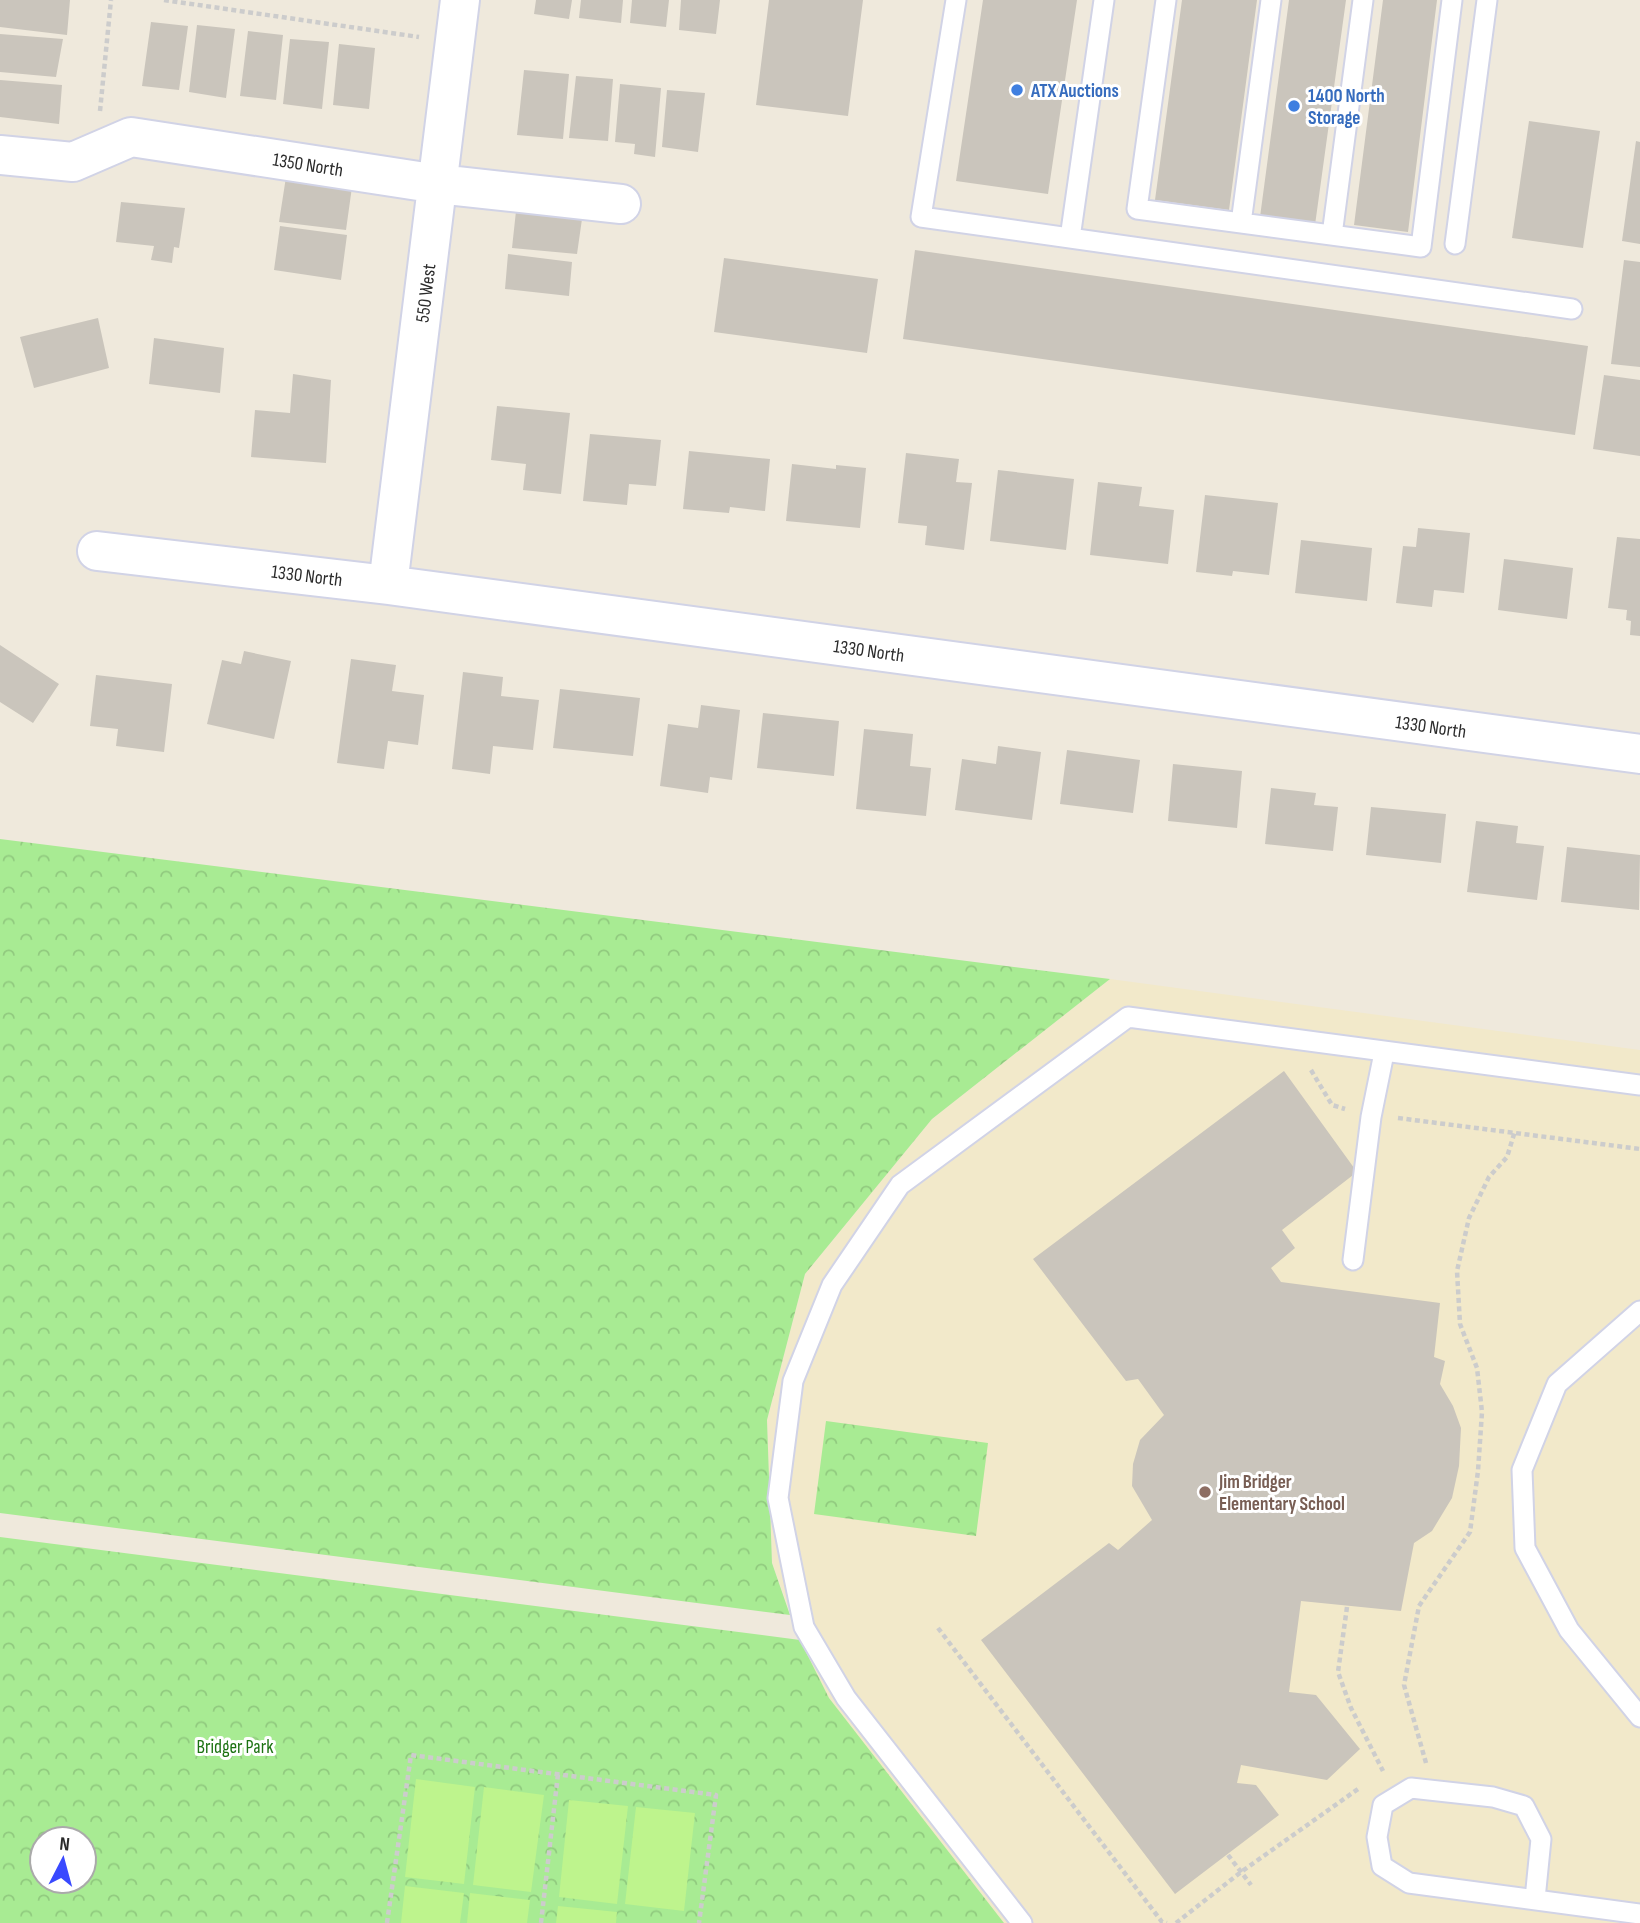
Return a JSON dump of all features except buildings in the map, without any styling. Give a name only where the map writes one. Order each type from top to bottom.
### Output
[{"type":"street","name":"550 West","points":[[388,585],[460,0]]},
{"type":"street","name":"1350 North","points":[[0,155],[73,162],[131,137],[438,184],[621,204]]},
{"type":"street","name":"1330 North","points":[[97,551],[388,585],[1640,754]]},
{"type":"lane","points":[[956,0],[920,217],[1572,309]]},
{"type":"lane","points":[[1070,238],[1104,0]]},
{"type":"lane","points":[[1166,0],[1137,209],[1421,247],[1452,0]]},
{"type":"lane","points":[[1241,223],[1271,0]]},
{"type":"lane","points":[[1332,235],[1363,0]]},
{"type":"lane","points":[[1455,244],[1487,0]]},
{"type":"lane","points":[[1022,1923],[846,1698],[804,1627],[778,1498],[793,1381],[832,1285],[900,1185],[1128,1017],[1640,1085]]},
{"type":"lane","points":[[1353,1260],[1371,1117],[1384,1053]]},
{"type":"lane","points":[[1640,1311],[1557,1384],[1522,1470],[1525,1548],[1569,1630],[1640,1717]]},
{"type":"lane","points":[[1535,1899],[1541,1839],[1524,1807],[1493,1797],[1410,1788],[1383,1805],[1377,1837],[1382,1866],[1409,1883],[1640,1914]]},
{"type":"path","points":[[100,118],[111,0]]},
{"type":"path","points":[[164,0],[422,37]]},
{"type":"path","points":[[1294,1041],[1332,1105],[1371,1117],[1423,1119],[1640,1149]]},
{"type":"path","points":[[1427,1767],[1404,1685],[1419,1606],[1470,1532],[1482,1412],[1477,1368],[1460,1324],[1457,1271],[1469,1218],[1489,1177],[1507,1157],[1515,1131]]},
{"type":"path","points":[[1347,1607],[1338,1672],[1351,1708],[1383,1771]]},
{"type":"path","points":[[938,1628],[1162,1922],[1167,1923]]},
{"type":"path","points":[[387,1923],[411,1755],[716,1795],[699,1923]]},
{"type":"path","points":[[541,1923],[558,1774]]},
{"type":"path","points":[[1176,1923],[1241,1872],[1362,1786]]},
{"type":"path","points":[[1228,1855],[1251,1885]]},
{"type":"shaded area","name":"Jim Bridger Elementary School","points":[[1110,979],[1640,1050],[1640,1923],[1004,1923],[829,1698],[800,1640],[772,1563],[767,1420],[805,1274],[932,1119]]},
{"type":"green space","points":[[0,839],[1110,979],[932,1119],[805,1274],[767,1420],[772,1563],[790,1615],[0,1513]]},
{"type":"green space","points":[[826,1421],[988,1443],[976,1536],[814,1514]]},
{"type":"green space","name":"Bridger Park","points":[[0,1537],[800,1640],[829,1698],[1004,1923],[0,1923]]},
{"type":"green space","points":[[416,1779],[475,1787],[464,1884],[405,1877]]},
{"type":"green space","points":[[484,1787],[544,1795],[531,1892],[473,1885]]},
{"type":"green space","points":[[569,1800],[628,1806],[617,1904],[559,1897]]},
{"type":"green space","points":[[636,1807],[695,1813],[684,1911],[625,1904]]},
{"type":"green space","points":[[405,1886],[464,1893],[460,1923],[401,1923]]},
{"type":"green space","points":[[470,1893],[530,1900],[527,1923],[467,1923]]},
{"type":"green space","points":[[558,1906],[617,1912],[616,1923],[556,1923]]},
{"type":"place","name":"ATX Auctions","points":[[1017,90]]},
{"type":"place","name":"1400 North Storage","points":[[1294,106]]},
{"type":"place","name":"Jim Bridger Elementary School","points":[[1205,1492]]}]
